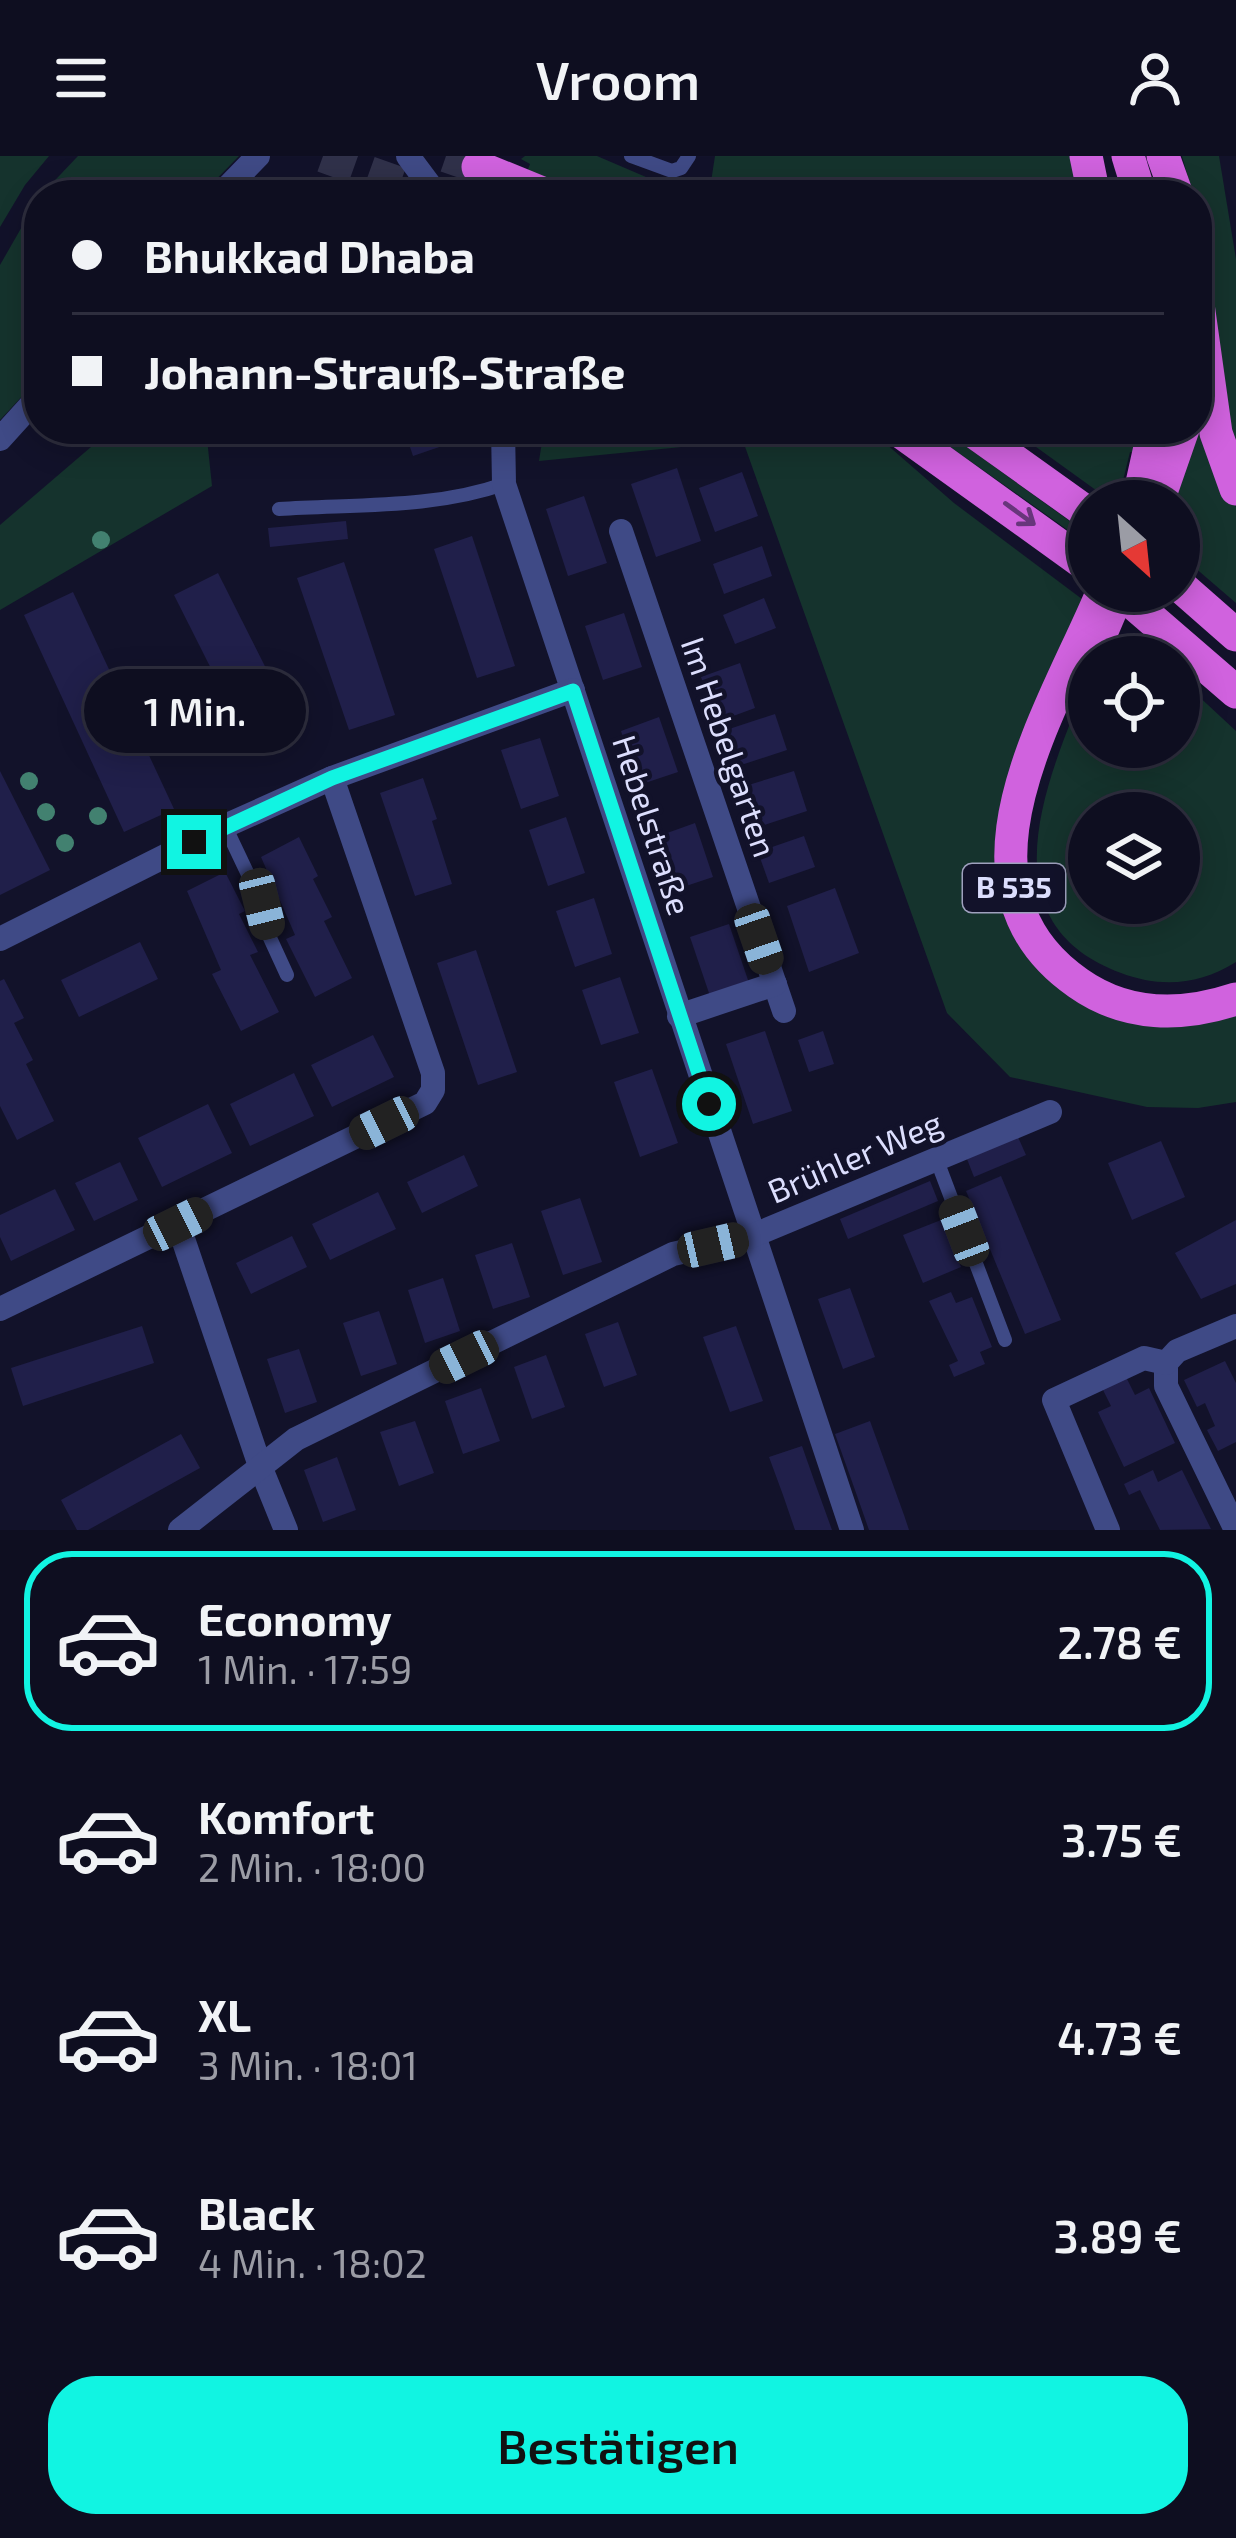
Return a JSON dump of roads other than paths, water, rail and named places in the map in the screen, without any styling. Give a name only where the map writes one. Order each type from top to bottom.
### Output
[{"type":"highway","points":[[1212,412],[1236,489]]},
{"type":"highway","points":[[918,444],[1068,552]]},
{"type":"highway","points":[[991,444],[1068,499]]},
{"type":"highway","points":[[1148,480],[1152,444]]},
{"type":"highway","points":[[1156,480],[1175,444]]},
{"type":"highway","points":[[1200,603],[1236,635]]},
{"type":"highway","name":"B 535","points":[[1143,612],[1236,692]]},
{"type":"highway","name":"B 535","points":[[1095,632],[1030,812],[1028,867],[1033,896],[1064,951],[1095,975],[1125,987],[1185,996],[1236,978]]},
{"type":"highway","name":"B 535","points":[[1095,632],[1024,776],[1012,813],[1010,865],[1022,912],[1050,958],[1099,995],[1160,1012],[1203,1009],[1236,999]]},
{"type":"street","points":[[235,180],[258,156]]},
{"type":"street","points":[[0,439],[24,413]]},
{"type":"street","name":"Hebelstraße","points":[[500,444],[504,484],[852,1530]]},
{"type":"street","name":"Im Hebelgarten","points":[[621,531],[784,1011]]},
{"type":"street","points":[[1,935],[332,778],[573,691]]},
{"type":"street","points":[[0,1309],[425,1103],[433,1090],[433,1073],[332,778]]},
{"type":"street","points":[[680,1016],[775,984]]},
{"type":"street","name":"Brühler Weg","points":[[180,1530],[296,1438],[674,1254],[752,1236],[1050,1112]]},
{"type":"street","points":[[178,1224],[286,1530]]},
{"type":"street","points":[[1236,1326],[1177,1351],[1166,1364],[1166,1386],[1236,1530]]},
{"type":"street","points":[[1108,1530],[1054,1400],[1144,1358],[1166,1364]]},
{"type":"lane","points":[[631,156],[672,171],[681,168],[689,156]]},
{"type":"lane","points":[[279,509],[472,496],[504,484]]},
{"type":"lane","points":[[224,826],[262,904],[270,938],[287,975]]},
{"type":"lane","points":[[936,1159],[1004,1340]]},
{"type":"tunnel","points":[[323,156],[390,180]]},
{"type":"tunnel","points":[[446,156],[478,167]]}]
